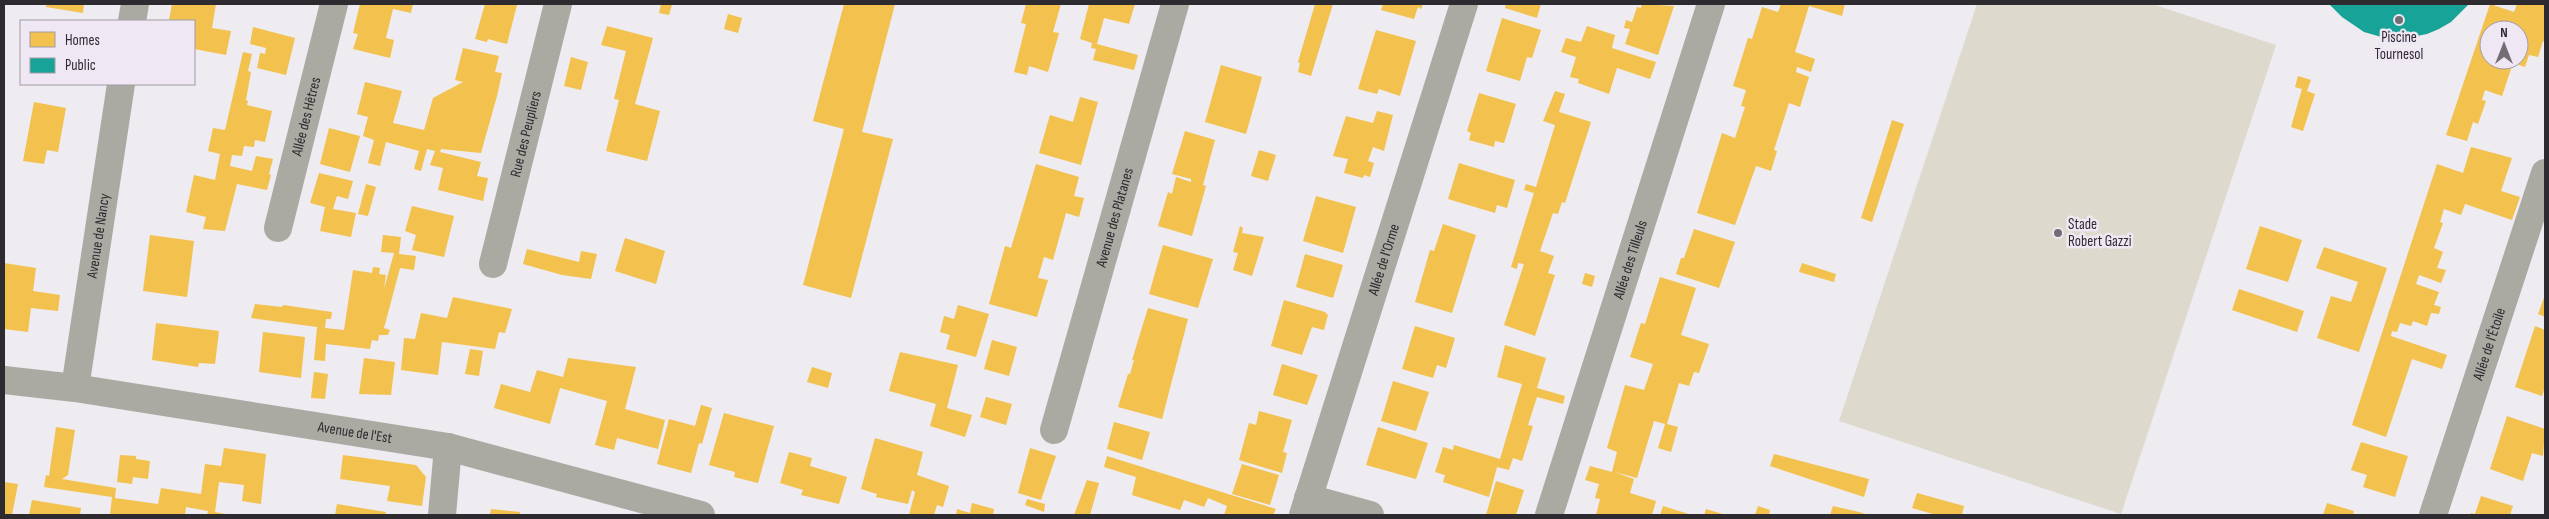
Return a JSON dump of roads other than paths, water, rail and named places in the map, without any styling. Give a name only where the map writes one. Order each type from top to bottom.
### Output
[{"type":"street","points":[[132,20],[135,4]]},
{"type":"street","name":"Allée des Hêtres","points":[[278,228],[334,4]]},
{"type":"street","name":"Rue des Peupliers","points":[[493,264],[558,4]]},
{"type":"street","name":"Avenue des Platanes","points":[[1054,430],[1175,4]]},
{"type":"street","name":"Allée de l'Orme","points":[[1305,506],[1464,4]]},
{"type":"street","name":"Allée des Tilleuls","points":[[1549,515],[1711,4]]},
{"type":"street","name":"Avenue de Nancy","points":[[75,388],[121,85]]},
{"type":"street","name":"Allée de l'Étoile","points":[[2434,515],[2545,173]]},
{"type":"street","name":"Avenue de l'Est","points":[[4,380],[75,388],[448,447],[701,515]]},
{"type":"street","points":[[442,515],[448,447]]},
{"type":"street","points":[[1305,506],[1370,515]]},
{"type":"place","name":"Piscine Tournesol","points":[[2399,20]]},
{"type":"place","name":"Stade Robert Gazzi","points":[[2058,233]]}]
